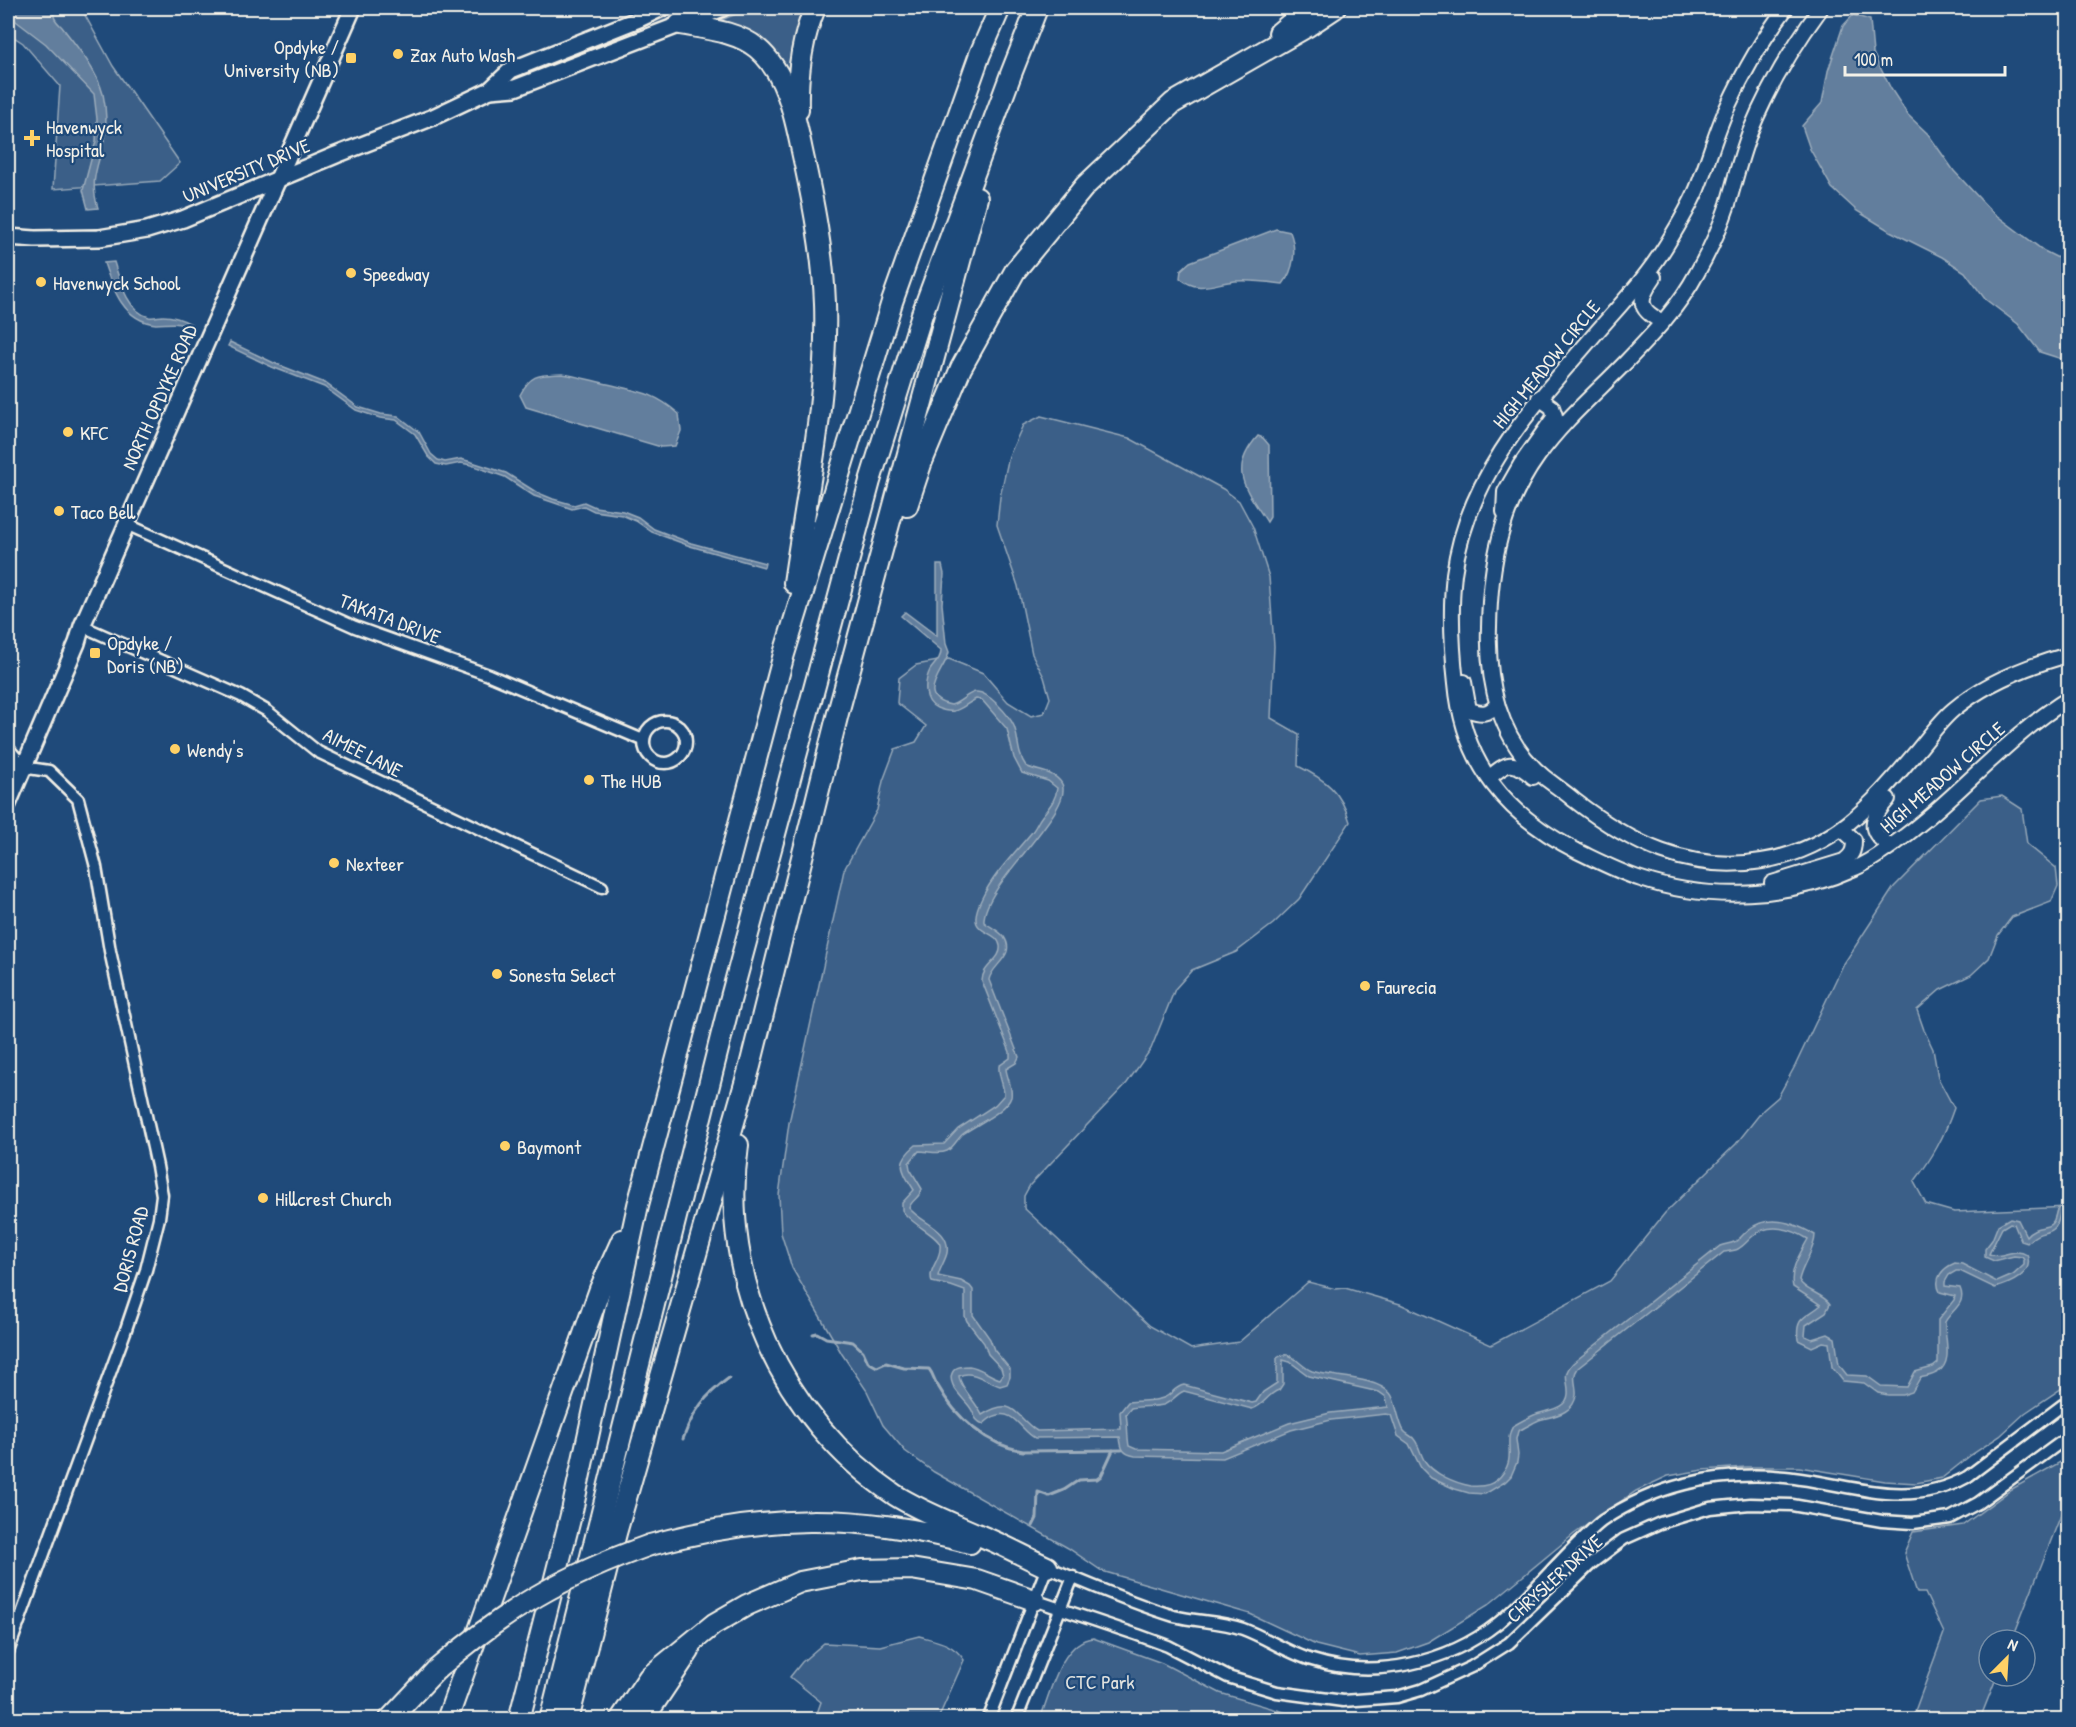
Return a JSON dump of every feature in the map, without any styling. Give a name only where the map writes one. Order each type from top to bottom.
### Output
[{"type":"highway","points":[[798,132],[797,84],[800,61],[806,32],[815,8]]},
{"type":"highway","points":[[519,1719],[572,1511],[638,1205],[784,654],[892,302],[980,54],[1000,8]]},
{"type":"highway","points":[[550,1719],[730,1001],[870,481],[922,314],[1037,8]]},
{"type":"highway","points":[[1250,58],[1309,8]]},
{"type":"highway","points":[[838,713],[921,464],[961,368],[1015,271],[1085,186],[1173,103],[1308,26],[1335,8]]},
{"type":"highway","points":[[680,24],[727,33],[739,38],[758,49],[772,64],[782,81],[798,132],[817,226],[824,284],[825,325],[821,394],[784,654]]},
{"type":"highway","points":[[568,1719],[616,1533],[750,1065],[838,713],[1011,74]]},
{"type":"highway","points":[[750,1065],[734,1171],[735,1226],[743,1275],[762,1332],[787,1383],[835,1446],[888,1490],[941,1520],[1047,1567]]},
{"type":"highway","points":[[447,1719],[600,1289],[638,1205]]},
{"type":"highway","points":[[389,1719],[436,1670],[498,1619],[543,1591],[586,1569],[650,1545],[703,1531],[751,1524],[828,1520],[899,1527],[943,1536],[1047,1567]]},
{"type":"highway","points":[[620,1719],[649,1677],[731,1613],[782,1589],[818,1577],[862,1570],[911,1569],[977,1580],[1034,1600]]},
{"type":"highway","points":[[643,1719],[699,1636]]},
{"type":"main road","name":"NORTH OPDYKE ROAD","points":[[8,804],[126,524],[353,8]]},
{"type":"main road","name":"UNIVERSITY DRIVE","points":[[8,237],[99,238],[147,230],[183,219],[431,118],[490,90],[511,70],[662,8]]},
{"type":"main road","name":"UNIVERSITY DRIVE","points":[[490,90],[515,88],[723,8]]},
{"type":"street","name":"HIGH MEADOW CIRCLE","points":[[1786,8],[1765,38],[1728,107],[1689,207],[1665,247],[1640,282],[1514,430],[1497,458],[1470,514],[1461,538],[1454,572],[1452,604],[1458,710],[1472,750],[1489,778],[1513,808],[1552,838],[1623,872],[1671,887],[1704,893],[1757,893],[1818,882],[1876,858],[1926,820],[2030,727],[2068,699]]},
{"type":"street","name":"HIGH MEADOW CIRCLE","points":[[1821,8],[1781,68],[1758,113],[1743,151],[1727,207],[1697,273],[1663,322],[1553,437],[1538,456],[1513,499],[1496,546],[1489,595],[1489,669],[1497,704],[1512,738],[1530,764],[1542,776],[1621,834],[1684,859],[1721,864],[1740,863],[1780,857],[1800,850],[1842,829],[1876,799],[1952,710],[2012,674],[2068,655]]},
{"type":"street","points":[[1663,322],[1647,315],[1643,308],[1643,294],[1690,223],[1689,207]]},
{"type":"street","points":[[1504,520],[1505,492],[1521,464],[1555,416],[1552,406],[1539,398]]},
{"type":"street","name":"TAKATA DRIVE","points":[[126,524],[355,627],[489,675],[643,740]]},
{"type":"street","points":[[1452,604],[1461,622],[1465,692],[1469,710],[1482,714],[1492,710],[1497,704]]},
{"type":"street","name":"AIMEE LANE","points":[[82,626],[241,696],[267,711],[318,752],[602,887]]},
{"type":"street","points":[[1890,846],[1881,840],[1874,830],[1877,812],[1932,747],[1952,710]]},
{"type":"street","points":[[665,720],[679,725],[685,734],[686,742],[683,753],[678,759],[663,763],[650,757],[643,740],[646,730],[651,725],[665,720]]},
{"type":"street","points":[[8,748],[24,767]]},
{"type":"street","points":[[1489,778],[1504,765],[1515,764],[1596,828],[1621,834]]},
{"type":"street","name":"DORIS ROAD","points":[[8,765],[49,771],[78,799],[96,867],[110,951],[162,1195],[159,1218],[146,1270],[8,1652]]},
{"type":"street","points":[[1757,893],[1771,884],[1844,861],[1854,849],[1854,840],[1842,829]]},
{"type":"street","name":"CHRYSLER DRIVE","points":[[1047,1567],[1173,1615],[1242,1629],[1318,1662],[1359,1668],[1389,1667],[1444,1654],[1472,1640],[1498,1623],[1601,1522],[1661,1491],[1710,1479],[1758,1476],[1807,1480],[1874,1492],[1922,1493],[1949,1487],[1967,1477],[2068,1401]]},
{"type":"street","name":"CHRYSLER DRIVE","points":[[1034,1600],[1167,1646],[1228,1677],[1277,1692],[1343,1701],[1397,1697],[1421,1690],[1471,1667],[1509,1643],[1592,1563],[1624,1539],[1660,1523],[1710,1508],[1750,1504],[1792,1505],[1882,1521],[1913,1523],[1950,1518],[1978,1503],[2068,1437]]},
{"type":"street","points":[[988,1719],[1047,1567]]},
{"type":"street","points":[[1016,1719],[1073,1577]]},
{"type":"green space","points":[[8,8],[81,8],[113,66],[180,163],[160,181],[53,189],[60,86],[23,43],[8,33]]},
{"type":"green space","points":[[677,8],[701,8],[511,81],[524,73],[635,28]]},
{"type":"green space","points":[[751,8],[807,8],[791,75],[787,75],[716,22]]},
{"type":"green space","points":[[1041,416],[1129,438],[1223,489],[1239,501],[1253,527],[1269,577],[1274,646],[1271,718],[1299,734],[1298,766],[1317,776],[1337,794],[1350,822],[1299,899],[1273,924],[1236,952],[1192,970],[1175,989],[1151,1049],[1127,1083],[1030,1185],[1024,1196],[1024,1208],[1150,1326],[1191,1349],[1239,1342],[1308,1282],[1336,1289],[1345,1288],[1400,1304],[1491,1345],[1610,1281],[1665,1213],[1736,1144],[1763,1110],[1778,1097],[1843,965],[1894,887],[1981,799],[2002,796],[2022,809],[2027,844],[2056,868],[2058,886],[2051,902],[2012,917],[1998,935],[1989,958],[1971,975],[1940,990],[1917,1010],[1933,1049],[1938,1078],[1954,1108],[1937,1146],[1914,1182],[1926,1204],[1954,1212],[2068,1207],[2068,1384],[2025,1413],[2000,1436],[1942,1478],[1916,1483],[1885,1481],[1799,1467],[1746,1467],[1703,1470],[1668,1476],[1636,1491],[1574,1534],[1488,1605],[1428,1642],[1397,1653],[1360,1656],[1316,1645],[1250,1614],[1102,1571],[1068,1548],[934,1472],[905,1451],[883,1425],[867,1391],[842,1354],[792,1268],[781,1233],[779,1195],[789,1123],[844,870],[877,810],[883,781],[895,749],[916,742],[926,726],[897,703],[899,678],[916,665],[949,659],[983,673],[1008,702],[1031,716],[1044,713],[1050,698],[1044,677],[1032,654],[1018,586],[997,525],[1000,497],[1009,456],[1023,425]]},
{"type":"green space","points":[[2064,1460],[2068,1464],[2068,1497],[2017,1628],[1977,1628],[1977,1688],[1992,1688],[1980,1719],[1912,1719],[1944,1633],[1925,1593],[1917,1593],[1904,1553],[1913,1532],[1963,1525],[2012,1489]]},
{"type":"green space","points":[[919,1636],[950,1646],[964,1660],[938,1719],[815,1719],[821,1702],[790,1677],[802,1662],[824,1643],[880,1646]]},
{"type":"green space","name":"CTC Park","points":[[1093,1638],[1162,1663],[1220,1693],[1294,1715],[1325,1719],[1040,1719],[1058,1670],[1065,1658],[1082,1641]]},
{"type":"shaded area","points":[[8,8],[55,8],[55,19],[86,59],[96,76],[103,94],[106,123],[94,181],[98,208],[88,209],[83,190],[96,141],[97,119],[94,94],[46,44],[8,15]]},
{"type":"shaded area","points":[[1853,15],[1870,20],[1873,53],[1891,89],[1908,115],[1928,134],[1954,171],[1992,212],[2044,251],[2068,263],[2068,361],[2040,352],[2018,324],[1985,299],[1965,272],[1857,211],[1832,188],[1810,149],[1802,126],[1822,103],[1828,71],[1843,26]]},
{"type":"shaded area","points":[[1276,229],[1290,232],[1294,252],[1292,266],[1283,284],[1241,281],[1200,287],[1193,286],[1180,278],[1181,270],[1190,262]]},
{"type":"shaded area","points":[[114,262],[126,294],[135,309],[149,317],[167,316],[181,319],[191,324],[189,327],[177,323],[145,322],[136,317],[121,302],[111,284],[104,263]]},
{"type":"shaded area","points":[[230,342],[274,363],[325,383],[358,407],[398,416],[419,432],[431,454],[438,460],[445,462],[461,459],[506,473],[536,492],[574,505],[584,502],[595,507],[623,511],[638,517],[654,529],[691,543],[765,563],[764,567],[690,546],[652,532],[622,515],[594,511],[584,506],[572,509],[534,496],[505,477],[471,465],[436,464],[428,456],[415,434],[396,420],[380,418],[356,410],[324,387],[272,367],[228,346]]},
{"type":"shaded area","points":[[562,374],[635,390],[670,406],[679,414],[681,431],[675,446],[661,447],[526,407],[520,395],[532,379],[542,375]]},
{"type":"shaded area","points":[[1258,436],[1269,445],[1270,517],[1267,522],[1252,500],[1243,480],[1243,460]]},
{"type":"shaded area","points":[[937,565],[942,565],[944,574],[942,604],[946,644],[949,652],[935,682],[934,696],[951,705],[976,692],[992,699],[1014,726],[1021,757],[1026,766],[1057,778],[1063,792],[1057,808],[1045,826],[998,887],[988,906],[984,922],[997,930],[1007,944],[1005,955],[989,980],[1019,1057],[1016,1063],[1006,1069],[1011,1097],[1004,1107],[963,1134],[947,1151],[937,1153],[919,1151],[909,1163],[922,1189],[909,1208],[940,1232],[947,1245],[947,1253],[938,1276],[961,1281],[970,1286],[973,1290],[973,1315],[990,1339],[994,1350],[1010,1369],[1007,1384],[1000,1386],[974,1375],[959,1376],[962,1385],[982,1415],[993,1409],[1008,1407],[1037,1431],[1121,1429],[1120,1412],[1128,1402],[1166,1397],[1184,1385],[1252,1403],[1256,1402],[1263,1392],[1277,1383],[1277,1358],[1286,1355],[1295,1358],[1312,1371],[1364,1380],[1383,1387],[1392,1396],[1402,1427],[1416,1441],[1428,1465],[1439,1474],[1458,1483],[1471,1486],[1485,1485],[1493,1483],[1507,1467],[1509,1438],[1513,1426],[1531,1416],[1555,1409],[1567,1399],[1566,1375],[1573,1363],[1720,1246],[1736,1241],[1756,1225],[1773,1221],[1782,1222],[1815,1235],[1813,1246],[1799,1280],[1801,1284],[1830,1304],[1826,1312],[1806,1325],[1805,1336],[1812,1339],[1828,1334],[1835,1338],[1839,1365],[1847,1375],[1867,1376],[1881,1386],[1907,1387],[1915,1372],[1933,1367],[1938,1363],[1938,1320],[1955,1296],[1940,1292],[1938,1282],[1940,1274],[1955,1263],[1962,1264],[1997,1282],[2013,1275],[2024,1265],[2022,1257],[2014,1256],[1994,1261],[1985,1257],[1985,1249],[1992,1240],[1998,1225],[2010,1218],[2018,1220],[2026,1236],[2033,1230],[2051,1224],[2057,1210],[2062,1206],[2068,1204],[2068,1210],[2060,1214],[2052,1230],[2038,1235],[2027,1243],[2021,1241],[2014,1224],[2010,1223],[2002,1228],[1989,1254],[2017,1252],[2027,1255],[2027,1268],[2013,1281],[1995,1288],[1960,1271],[1949,1275],[1945,1286],[1960,1288],[1962,1298],[1945,1322],[1946,1362],[1938,1372],[1920,1378],[1912,1392],[1903,1395],[1878,1393],[1864,1383],[1843,1381],[1832,1367],[1829,1343],[1823,1342],[1812,1347],[1798,1340],[1800,1322],[1821,1305],[1793,1287],[1794,1268],[1808,1239],[1780,1228],[1759,1232],[1738,1249],[1724,1252],[1578,1368],[1575,1378],[1576,1395],[1571,1406],[1562,1413],[1539,1420],[1518,1431],[1517,1462],[1511,1476],[1485,1494],[1455,1489],[1431,1478],[1421,1468],[1409,1444],[1398,1436],[1391,1415],[1386,1414],[1331,1420],[1291,1430],[1223,1458],[1135,1456],[1123,1450],[1120,1437],[1035,1438],[1012,1418],[1001,1414],[983,1424],[955,1389],[951,1379],[952,1374],[958,1367],[969,1366],[1000,1379],[1003,1375],[1001,1368],[988,1354],[984,1343],[967,1321],[965,1291],[932,1282],[931,1272],[939,1255],[940,1245],[902,1210],[902,1203],[914,1190],[902,1166],[905,1156],[916,1145],[944,1144],[958,1129],[995,1105],[1004,1095],[999,1066],[1010,1058],[1010,1052],[982,981],[985,971],[998,955],[1000,946],[998,940],[978,926],[977,911],[992,880],[1032,832],[1052,803],[1057,788],[1048,781],[1022,773],[1014,758],[1007,729],[982,700],[976,699],[954,711],[932,705],[927,697],[927,680],[941,650],[901,616],[905,612],[937,636]],"holes":[[[1283,1360],[1290,1362],[1309,1376],[1379,1392],[1386,1397],[1388,1407],[1330,1413],[1289,1423],[1221,1451],[1136,1449],[1129,1446],[1126,1414],[1131,1408],[1163,1405],[1184,1391],[1252,1409],[1279,1390],[1283,1384]]]},
{"type":"waterway","points":[[813,1334],[853,1342],[863,1351],[868,1362],[877,1367],[886,1363],[904,1368],[929,1369],[945,1398],[963,1419],[985,1436],[1010,1448],[1023,1451],[1122,1450]]},
{"type":"waterway","points":[[683,1439],[701,1404],[729,1378]]},
{"type":"waterway","points":[[1033,1526],[1037,1518],[1038,1492],[1049,1496],[1079,1480],[1097,1479],[1101,1476],[1113,1450]]},
{"type":"place","name":"Zax Auto Wash","points":[[398,54]]},
{"type":"place","name":"Opdyke / University (NB)","points":[[351,58]]},
{"type":"place","name":"Havenwyck Hospital","points":[[32,138]]},
{"type":"place","name":"Speedway","points":[[351,273]]},
{"type":"place","name":"Havenwyck School","points":[[41,282]]},
{"type":"place","name":"KFC","points":[[68,432]]},
{"type":"place","name":"Taco Bell","points":[[59,511]]},
{"type":"place","name":"Opdyke / Doris (NB)","points":[[95,653]]},
{"type":"place","name":"Wendy's","points":[[175,749]]},
{"type":"place","name":"The HUB","points":[[589,780]]},
{"type":"place","name":"Nexteer","points":[[334,863]]},
{"type":"place","name":"Sonesta Select","points":[[497,974]]},
{"type":"place","name":"Faurecia","points":[[1365,986]]},
{"type":"place","name":"Baymont","points":[[505,1146]]},
{"type":"place","name":"Hillcrest Church","points":[[263,1198]]}]
